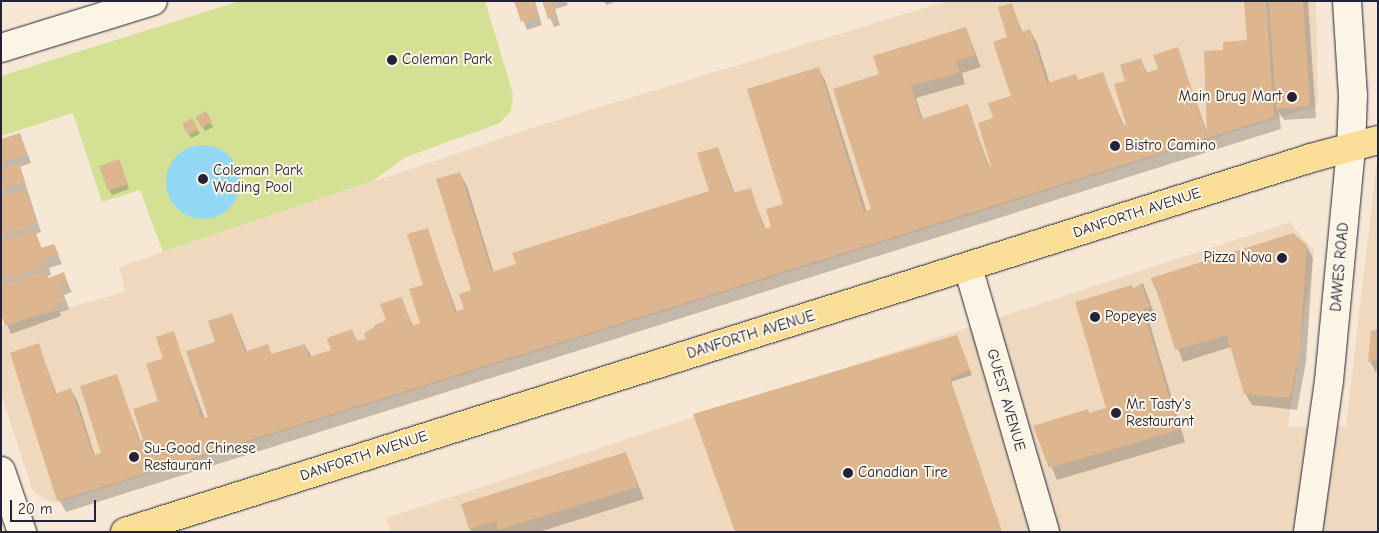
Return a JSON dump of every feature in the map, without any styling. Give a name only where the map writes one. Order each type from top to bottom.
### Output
[{"type":"main road","name":"DANFORTH AVENUE","points":[[125,532],[1378,140]]},
{"type":"street","points":[[1,48],[153,1]]},
{"type":"street","name":"DAWES ROAD","points":[[1308,532],[1329,382],[1351,147],[1353,96],[1347,1]]},
{"type":"street","name":"GUEST AVENUE","points":[[968,267],[1045,532]]},
{"type":"street","points":[[1,471],[22,532]]},
{"type":"shaded area","points":[[947,1],[1316,1],[1318,101],[1316,106],[56,503],[43,499],[32,489],[1,393],[1,326],[125,292],[119,267],[541,125]]},
{"type":"shaded area","points":[[1378,153],[1378,532],[391,532],[386,518],[1290,222],[1314,251],[1288,427],[1346,426]]},
{"type":"green space","name":"Coleman Park","points":[[240,1],[485,1],[513,94],[511,111],[500,123],[406,157],[373,181],[163,252],[140,190],[102,202],[73,113],[1,136],[1,76]]},
{"type":"water","name":"Coleman Park Wading Pool","points":[[203,145],[217,148],[229,156],[237,168],[240,182],[237,196],[229,208],[217,216],[203,219],[189,216],[177,208],[169,196],[166,182],[169,168],[177,156],[189,148]]},
{"type":"building","points":[[514,1],[534,1],[538,16],[521,22]]},
{"type":"building","points":[[542,1],[551,1],[556,16],[548,19]]},
{"type":"building","points":[[1244,1],[1266,1],[1274,117],[57,501],[10,353],[39,343],[55,394],[71,388],[93,455],[101,453],[80,386],[117,374],[139,441],[143,440],[133,409],[158,401],[146,364],[163,358],[156,337],[174,331],[202,419],[208,417],[186,351],[215,342],[208,321],[232,313],[245,352],[268,344],[271,354],[305,344],[309,357],[331,350],[327,338],[352,329],[356,341],[366,339],[364,333],[386,320],[380,304],[402,297],[411,326],[420,323],[409,289],[423,285],[407,234],[428,228],[455,312],[464,309],[459,294],[471,290],[436,179],[460,172],[492,272],[516,264],[512,253],[709,191],[697,153],[718,147],[733,193],[751,188],[764,229],[771,227],[766,209],[783,204],[747,89],[819,67],[864,212],[871,209],[833,89],[879,74],[873,56],[966,27],[975,55],[956,61],[960,72],[911,86],[921,119],[968,104],[988,167],[991,166],[978,123],[993,118],[988,103],[1011,96],[993,42],[1007,37],[998,7],[1012,3],[1021,32],[1030,29],[1047,83],[1076,74],[1078,80],[1103,72],[1122,125],[1126,124],[1114,84],[1125,81],[1120,65],[1141,58],[1146,73],[1158,69],[1153,55],[1178,47],[1207,137],[1204,51],[1223,50],[1223,42],[1247,40]]},
{"type":"building","points":[[1269,1],[1303,1],[1310,106],[1276,109]]},
{"type":"building","points":[[206,111],[212,122],[202,128],[195,117]]},
{"type":"building","points":[[192,118],[198,129],[188,135],[182,124]]},
{"type":"building","points":[[20,133],[27,154],[1,163],[1,139]]},
{"type":"building","points":[[119,159],[128,184],[108,191],[99,166]]},
{"type":"building","points":[[19,163],[25,182],[1,190],[1,168]]},
{"type":"building","points":[[25,188],[37,224],[1,236],[1,196]]},
{"type":"building","points":[[35,230],[41,248],[54,244],[59,255],[45,259],[47,266],[1,281],[1,241]]},
{"type":"building","points":[[1293,233],[1307,245],[1300,349],[1290,398],[1244,394],[1227,335],[1175,350],[1155,283],[1153,284],[1151,278]]},
{"type":"building","points":[[46,271],[48,278],[64,272],[68,284],[60,286],[65,300],[56,303],[57,308],[5,326],[1,314],[1,286]]},
{"type":"building","points":[[1140,282],[1150,307],[1143,309],[1179,430],[1049,468],[1033,426],[1088,409],[1089,413],[1106,408],[1075,302],[1132,285],[1133,288],[1141,286]]},
{"type":"building","points":[[1378,329],[1378,359],[1368,362],[1371,331]]},
{"type":"building","name":"Canadian Tire","points":[[957,335],[970,370],[950,378],[1002,532],[735,532],[693,414]]},
{"type":"building","points":[[626,452],[638,487],[498,530],[496,521],[469,529],[461,504]]},
{"type":"place","name":"Coleman Park","points":[[392,60]]},
{"type":"place","name":"Main Drug Mart","points":[[1292,97]]},
{"type":"place","name":"Bistro Camino","points":[[1115,146]]},
{"type":"place","name":"Coleman Park Wading Pool","points":[[203,179]]},
{"type":"place","name":"Pizza Nova","points":[[1282,258]]},
{"type":"place","name":"Popeyes","points":[[1095,317]]},
{"type":"place","name":"Mr. Tasty's Restaurant","points":[[1116,413]]},
{"type":"place","name":"Su-Good Chinese Restaurant","points":[[134,457]]},
{"type":"place","name":"Canadian Tire","points":[[848,473]]}]
